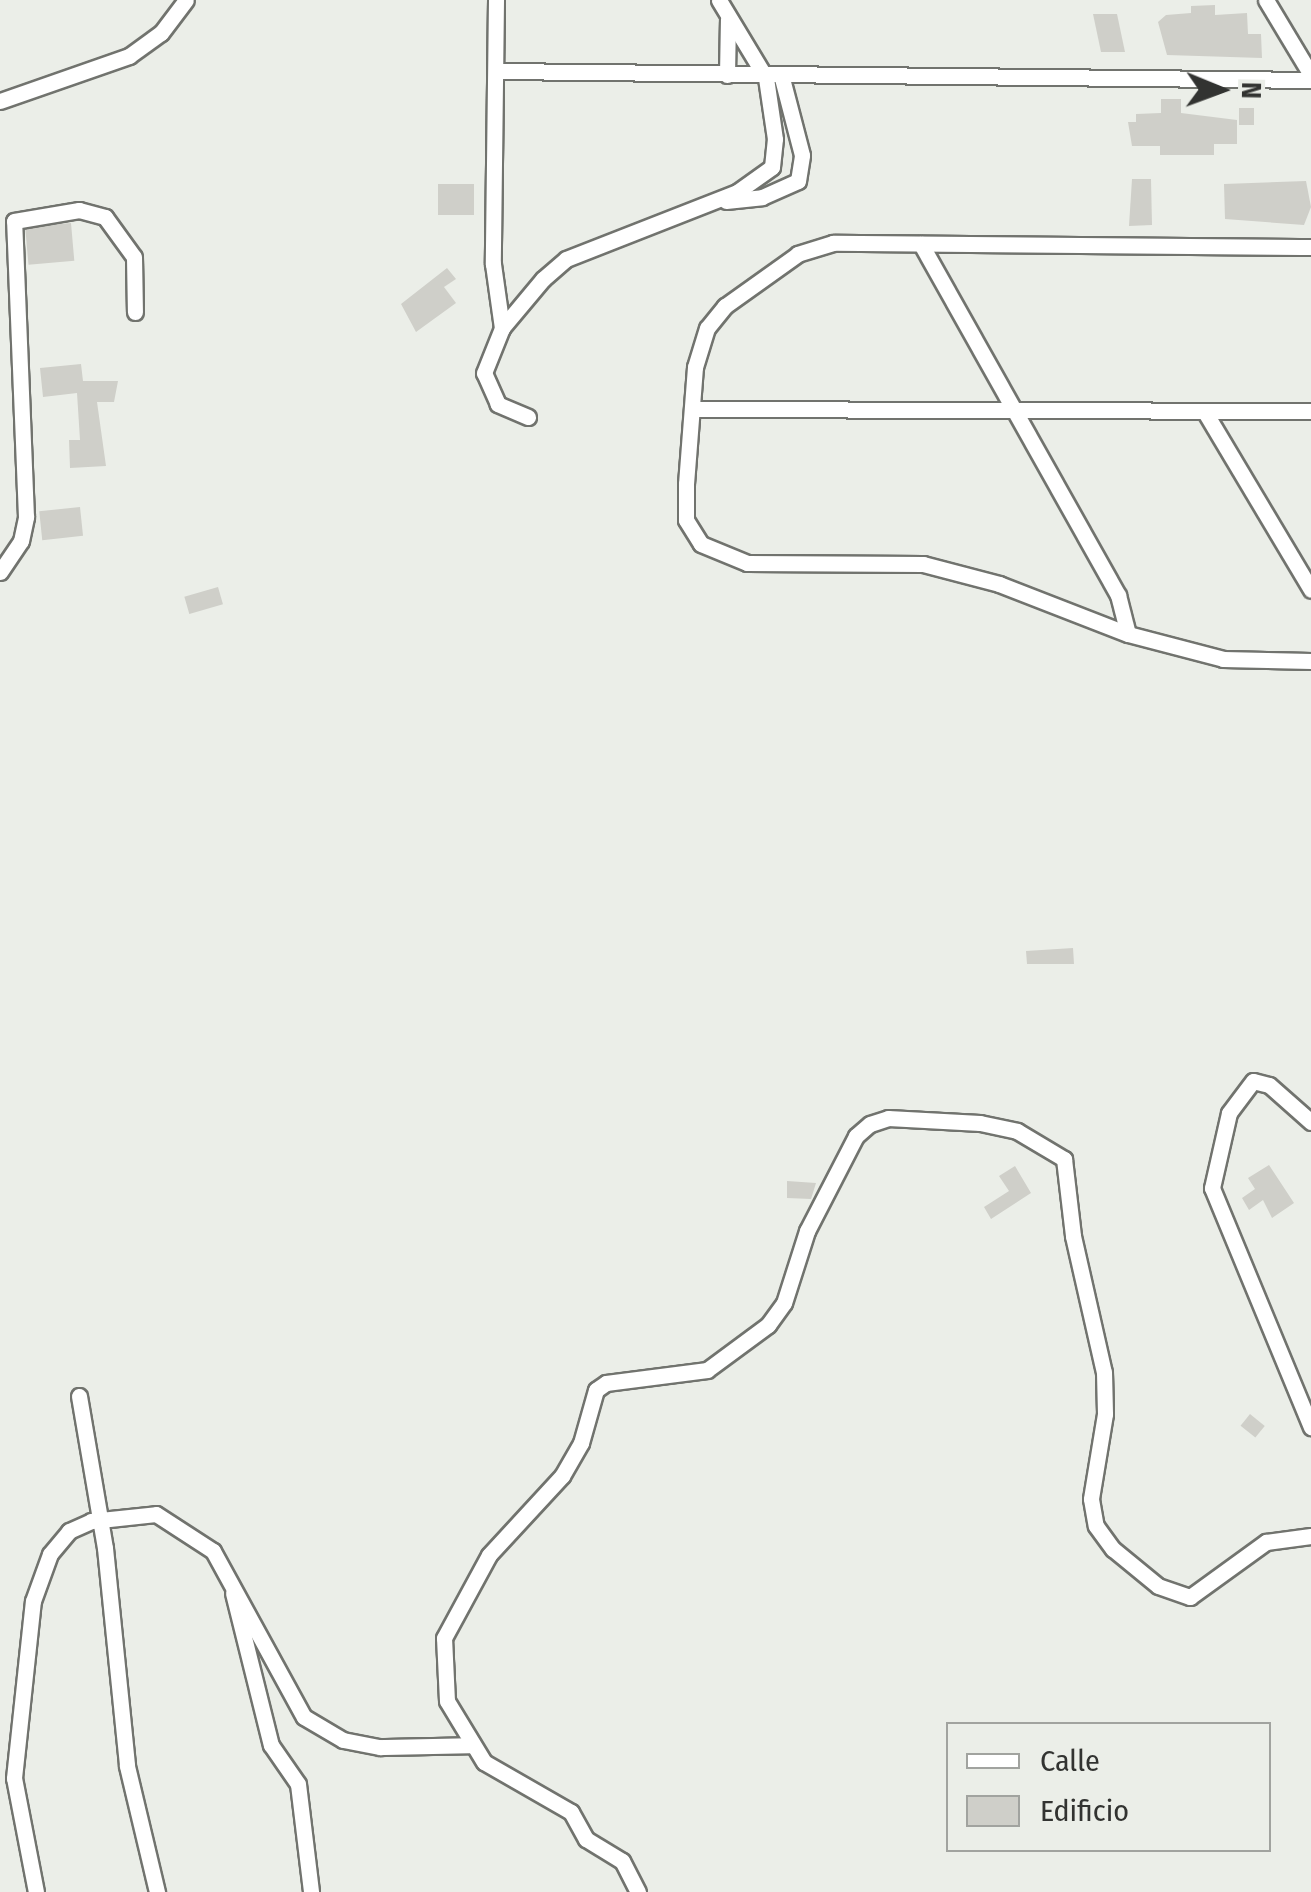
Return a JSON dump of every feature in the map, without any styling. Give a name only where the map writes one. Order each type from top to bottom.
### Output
[{"type":"street","points":[[0,101],[129,56],[161,33],[186,0]]},
{"type":"street","points":[[496,0],[493,264],[502,328]]},
{"type":"street","points":[[710,203],[762,197],[798,181],[802,156],[774,78],[728,18],[719,0]]},
{"type":"street","points":[[1266,0],[1311,77]]},
{"type":"street","points":[[726,75],[728,18]]},
{"type":"street","points":[[496,71],[774,78],[1311,77]]},
{"type":"street","points":[[528,417],[498,404],[487,391],[484,373],[502,328],[566,259],[710,203],[772,168],[774,78]]},
{"type":"street","points":[[0,572],[21,542],[26,517],[14,221],[79,210],[105,217],[134,257],[135,312]]},
{"type":"street","points":[[1311,246],[833,243],[798,254],[725,306],[707,328],[695,366],[686,520],[713,553],[747,563],[923,564],[999,584],[1128,634],[1223,658],[1311,661]]},
{"type":"street","points":[[921,244],[1118,596],[1128,634]]},
{"type":"street","points":[[694,409],[1311,411]]},
{"type":"street","points":[[1205,412],[1311,590]]},
{"type":"street","points":[[1311,1122],[1269,1085],[1253,1081],[1228,1113],[1212,1188],[1311,1427]]},
{"type":"street","points":[[638,1892],[622,1861],[586,1839],[571,1812],[484,1762],[448,1701],[444,1638],[489,1555],[562,1476],[581,1443],[590,1398],[606,1383],[708,1370],[768,1325],[856,1136],[888,1118],[1016,1131],[1064,1159],[1073,1236],[1104,1372],[1105,1414],[1091,1499],[1096,1526],[1113,1548],[1158,1586],[1190,1597],[1266,1542],[1311,1536]]},
{"type":"street","points":[[79,1396],[100,1519],[127,1766],[157,1892]]},
{"type":"street","points":[[36,1892],[14,1778],[33,1601],[60,1542],[69,1531],[100,1519],[156,1514],[228,1570],[304,1718],[343,1740],[380,1747],[473,1745]]},
{"type":"street","points":[[228,1570],[260,1713],[271,1746],[298,1784],[312,1892]]},
{"type":"building","points":[[1215,5],[1215,15],[1247,13],[1248,34],[1261,34],[1262,58],[1167,55],[1158,22],[1166,15],[1191,13],[1191,6]]},
{"type":"building","points":[[1093,14],[1117,14],[1125,52],[1101,52]]},
{"type":"building","points":[[1161,99],[1181,99],[1181,113],[1237,120],[1237,144],[1214,144],[1214,155],[1160,155],[1160,146],[1132,146],[1128,122],[1136,122],[1136,114],[1161,113]]},
{"type":"building","points":[[1239,108],[1254,108],[1254,125],[1239,125]]},
{"type":"building","points":[[1132,179],[1151,179],[1152,225],[1129,226]]},
{"type":"building","points":[[1306,181],[1311,207],[1304,225],[1225,219],[1224,184]]},
{"type":"building","points":[[438,184],[474,184],[474,215],[438,215]]},
{"type":"building","points":[[71,223],[74,261],[28,265],[25,227]]},
{"type":"building","points":[[447,268],[456,279],[444,287],[456,303],[416,332],[401,304]]},
{"type":"building","points":[[81,364],[83,381],[118,381],[114,402],[97,402],[106,466],[70,468],[69,440],[80,440],[77,393],[43,397],[40,368]]},
{"type":"building","points":[[80,507],[83,536],[42,540],[39,511]]},
{"type":"building","points":[[218,587],[223,604],[189,614],[184,597]]},
{"type":"building","points":[[1073,948],[1074,964],[1027,964],[1026,951]]},
{"type":"building","points":[[1269,1165],[1294,1203],[1272,1218],[1263,1200],[1249,1210],[1242,1198],[1255,1189],[1248,1178]]},
{"type":"building","points":[[1015,1166],[1031,1193],[991,1219],[984,1207],[1009,1191],[999,1176]]},
{"type":"building","points":[[787,1181],[816,1183],[811,1199],[787,1198]]},
{"type":"building","points":[[1250,1414],[1265,1426],[1255,1438],[1241,1426]]}]
